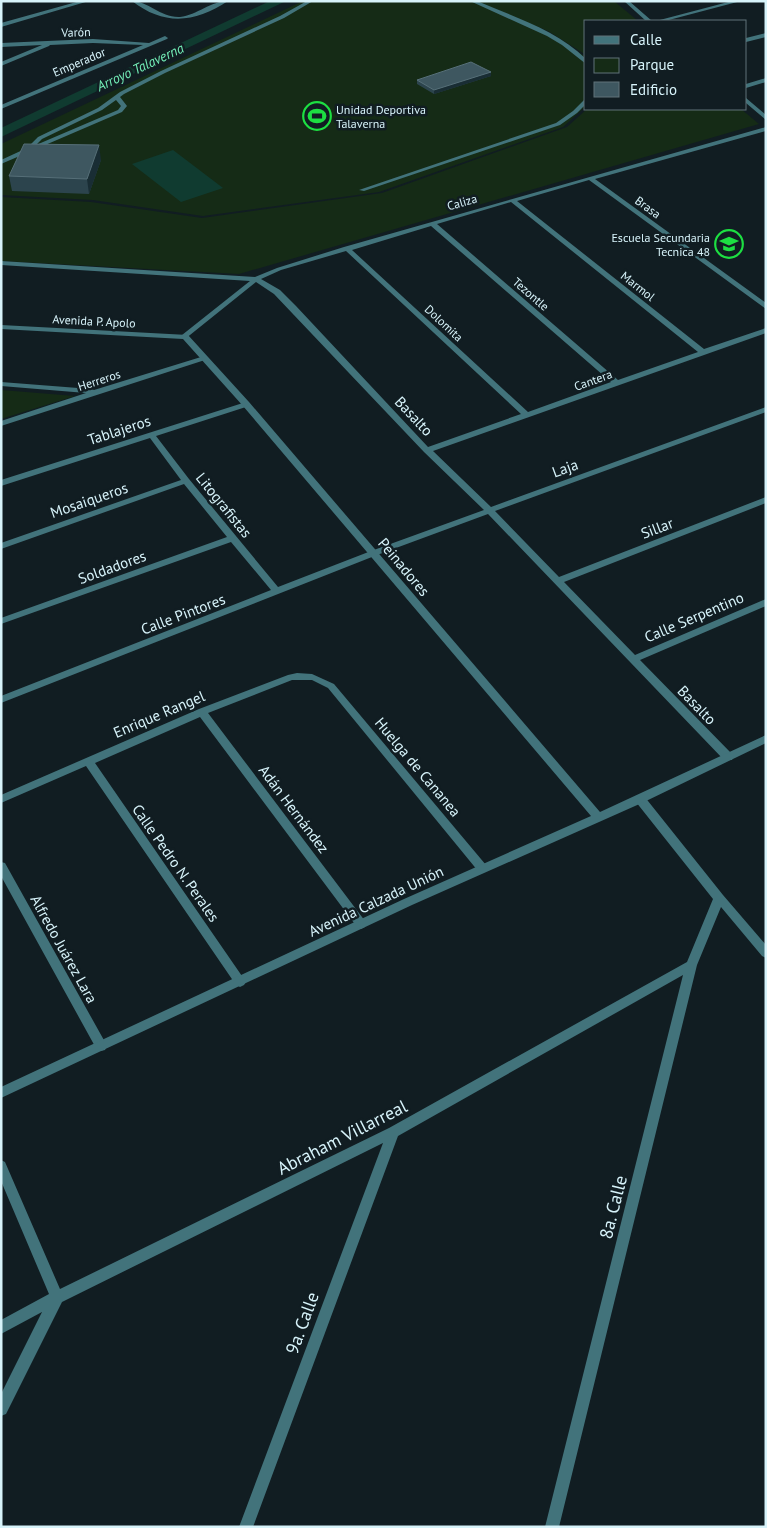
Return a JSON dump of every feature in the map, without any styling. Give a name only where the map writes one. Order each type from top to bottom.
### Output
[{"type":"street","points":[[1,25],[87,1]]},
{"type":"street","points":[[134,1],[166,18],[182,22],[224,2]]},
{"type":"street","points":[[30,149],[40,138],[100,109],[163,72],[282,17],[311,1]]},
{"type":"street","points":[[472,1],[541,31],[579,54],[584,60]]},
{"type":"street","points":[[626,1],[648,20]]},
{"type":"street","points":[[663,20],[739,1]]},
{"type":"street","points":[[747,40],[766,35]]},
{"type":"street","name":"Emperador","points":[[1,107],[165,38]]},
{"type":"street","name":"Varón","points":[[1,45],[93,42],[151,44]]},
{"type":"street","points":[[1,64],[53,43]]},
{"type":"street","points":[[747,86],[766,80]]},
{"type":"street","points":[[1,162],[120,111],[124,106],[117,98]]},
{"type":"street","points":[[747,101],[766,118]]},
{"type":"street","points":[[362,190],[558,124],[575,112],[584,102]]},
{"type":"street","name":"Caliza","points":[[185,337],[256,278],[300,262],[766,129]]},
{"type":"street","name":"Brasa","points":[[590,178],[766,307]]},
{"type":"street","name":"Marmol","points":[[512,200],[703,352]]},
{"type":"street","name":"Tezontle","points":[[432,223],[616,383]]},
{"type":"street","name":"Dolomita","points":[[346,248],[527,415]]},
{"type":"street","points":[[1,263],[256,278]]},
{"type":"street","name":"Basalto","points":[[256,278],[276,292],[293,308],[427,450],[489,510],[728,757]]},
{"type":"street","name":"Avenida P. Apolo","points":[[1,327],[185,337]]},
{"type":"street","name":"Cantera","points":[[427,450],[766,330]]},
{"type":"street","name":"Peinadores","points":[[185,337],[246,404],[598,817]]},
{"type":"street","name":"Herreros","points":[[1,424],[204,359]]},
{"type":"street","points":[[1,384],[97,392]]},
{"type":"street","name":"Tablajeros","points":[[1,483],[246,404]]},
{"type":"street","name":"Laja","points":[[374,553],[766,408]]},
{"type":"street","name":"Litografistas","points":[[151,434],[186,481],[277,592]]},
{"type":"street","name":"Mosaiqueros","points":[[1,546],[186,481]]},
{"type":"street","name":"Sillar","points":[[558,581],[766,500]]},
{"type":"street","name":"Soldadores","points":[[1,621],[233,538]]},
{"type":"street","name":"Calle Pintores","points":[[1,700],[374,553]]},
{"type":"street","name":"Calle Serpentino","points":[[633,658],[766,602]]},
{"type":"street","name":"Enrique Rangel","points":[[1,799],[202,712],[291,677],[311,676],[331,686]]},
{"type":"street","name":"Huelga de Cananea","points":[[331,686],[482,868]]},
{"type":"street","name":"Adán Hernández","points":[[202,712],[361,924]]},
{"type":"street","name":"Avenida Calzada Unión","points":[[1,1093],[482,868],[640,799],[766,739]]},
{"type":"street","name":"Calle Pedro N. Perales","points":[[88,761],[240,982]]},
{"type":"street","points":[[640,799],[719,898],[766,953]]},
{"type":"street","name":"Alfredo Juárez Lara","points":[[1,866],[101,1046]]},
{"type":"street","name":"8a. Calle","points":[[552,1527],[691,965],[719,898]]},
{"type":"street","name":"Abraham Villarreal","points":[[1,1327],[57,1297],[393,1132],[691,965]]},
{"type":"street","name":"9a. Calle","points":[[246,1527],[393,1132]]},
{"type":"street","points":[[1,1166],[57,1297],[1,1409]]},
{"type":"green space","name":"Unidad Deportiva Talaverna","points":[[303,1],[614,1],[637,20],[584,20],[584,54],[548,31],[483,4],[546,31],[584,56],[584,108],[563,127],[379,192],[203,216],[93,200],[1,195],[1,144]]},
{"type":"green space","points":[[586,110],[742,110],[759,124],[239,274],[1,261],[1,197],[91,202],[202,218],[382,193],[567,127]]},
{"type":"green space","points":[[1,390],[75,396],[1,419]]},
{"type":"shaded area","points":[[173,150],[223,188],[181,202],[132,164]]},
{"type":"building","points":[[471,62],[491,72],[434,90],[417,80]]},
{"type":"building","points":[[24,144],[99,145],[87,179],[9,176]]},
{"type":"waterway","name":"Arroyo Talaverna","points":[[1,133],[280,1]]},
{"type":"place","name":"Unidad Deportiva Talaverna","points":[[317,116]]},
{"type":"place","name":"Escuela Secundaria Tecnica 48","points":[[729,244]]}]
